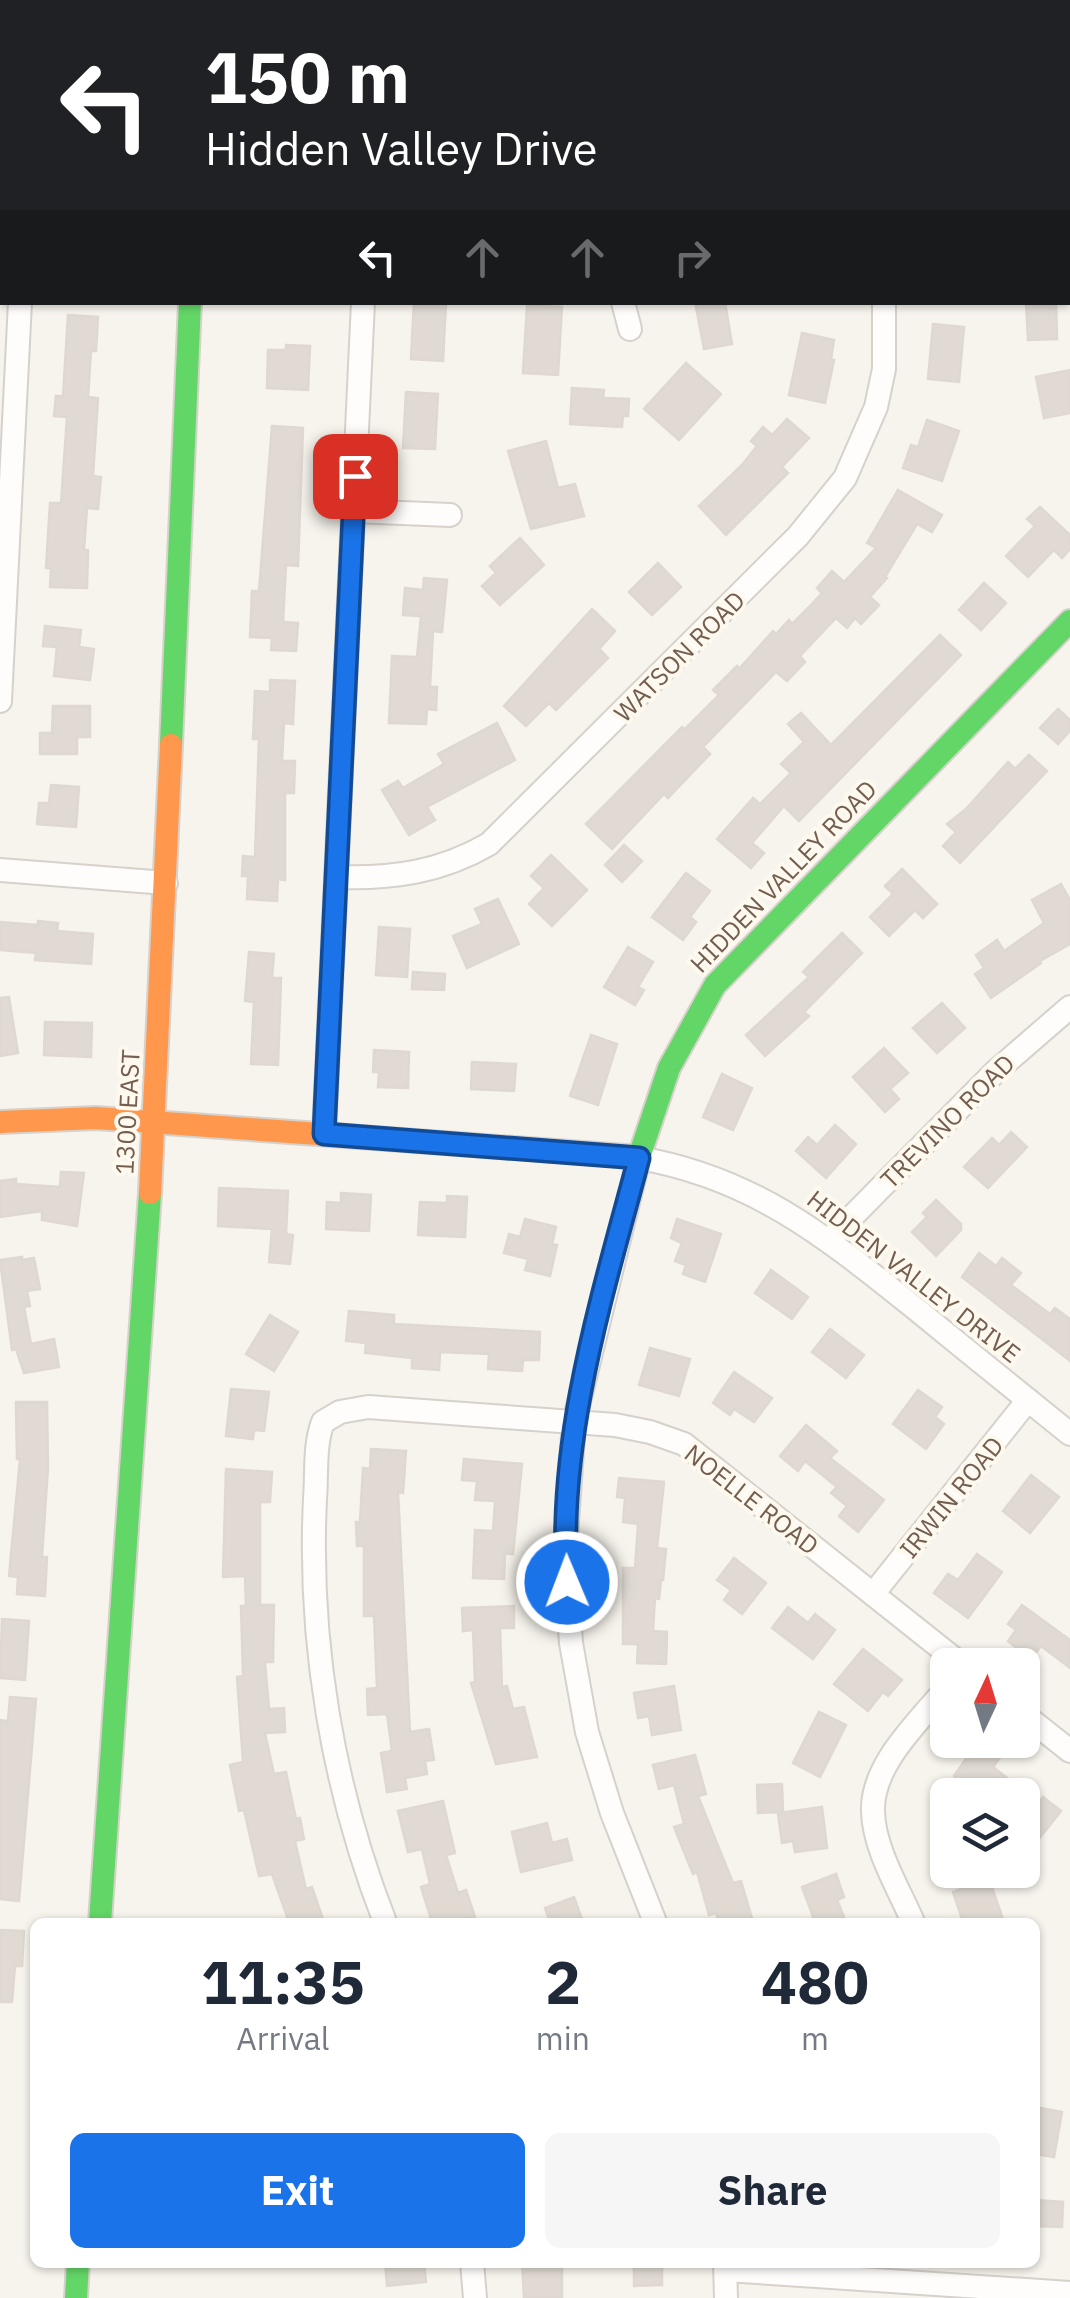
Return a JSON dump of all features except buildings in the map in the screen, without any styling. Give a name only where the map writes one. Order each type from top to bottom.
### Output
[{"type":"main road","name":"1300 EAST","points":[[100,1918],[154,1122],[190,305]]},
{"type":"main road","name":"HIDDEN VALLEY ROAD","points":[[639,1158],[666,1070],[715,985],[1070,621]]},
{"type":"main road","name":"HIDDEN VALLEY DRIVE","points":[[0,1122],[65,1117],[154,1122],[639,1158]]},
{"type":"main road","points":[[76,2298],[78,2268]]},
{"type":"street","points":[[0,701],[20,305]]},
{"type":"street","points":[[324,1134],[363,305]]},
{"type":"street","points":[[623,305],[630,328]]},
{"type":"street","name":"WATSON ROAD","points":[[336,877],[404,876],[467,857],[489,844],[798,536],[845,478],[876,407],[884,369],[884,305]]},
{"type":"street","points":[[354,511],[450,514]]},
{"type":"street","points":[[0,870],[166,883]]},
{"type":"street","name":"TREVINO ROAD","points":[[829,1240],[995,1072],[1070,1007]]},
{"type":"street","name":"HIDDEN VALLEY DRIVE","points":[[639,1158],[688,1168],[738,1186],[786,1210],[829,1240],[1070,1434]]},
{"type":"street","name":"HIDDEN VALLEY ROAD","points":[[639,1158],[574,1422],[565,1552],[571,1643],[588,1732],[607,1797],[653,1918]]},
{"type":"street","name":"IRWIN ROAD","points":[[873,1594],[1028,1400]]},
{"type":"street","name":"NOELLE ROAD","points":[[385,1918],[351,1821],[322,1677],[314,1522],[318,1442],[323,1422],[340,1412],[368,1407],[574,1422],[650,1432],[684,1444],[941,1648]]},
{"type":"street","points":[[911,1918],[880,1842],[873,1812],[877,1783],[892,1756],[930,1708]]},
{"type":"street","points":[[1040,1728],[1070,1751]]},
{"type":"street","points":[[472,2268],[475,2298]]},
{"type":"street","points":[[726,2268],[726,2298]]},
{"type":"street","points":[[751,2268],[1070,2293]]},
{"type":"traffic: fast","points":[[171,745],[190,305]]},
{"type":"traffic: fast","points":[[639,1157],[669,1068],[715,985],[1070,621]]},
{"type":"traffic: fast","points":[[100,1918],[150,1193]]},
{"type":"traffic: fast","points":[[76,2298],[78,2268]]},
{"type":"traffic: slow","points":[[150,1193],[171,745]]},
{"type":"traffic: slow","points":[[0,1122],[96,1118],[639,1157]]},
{"type":"route","points":[[355,476],[324,1134],[639,1158],[574,1422],[566,1522],[567,1582]]}]
